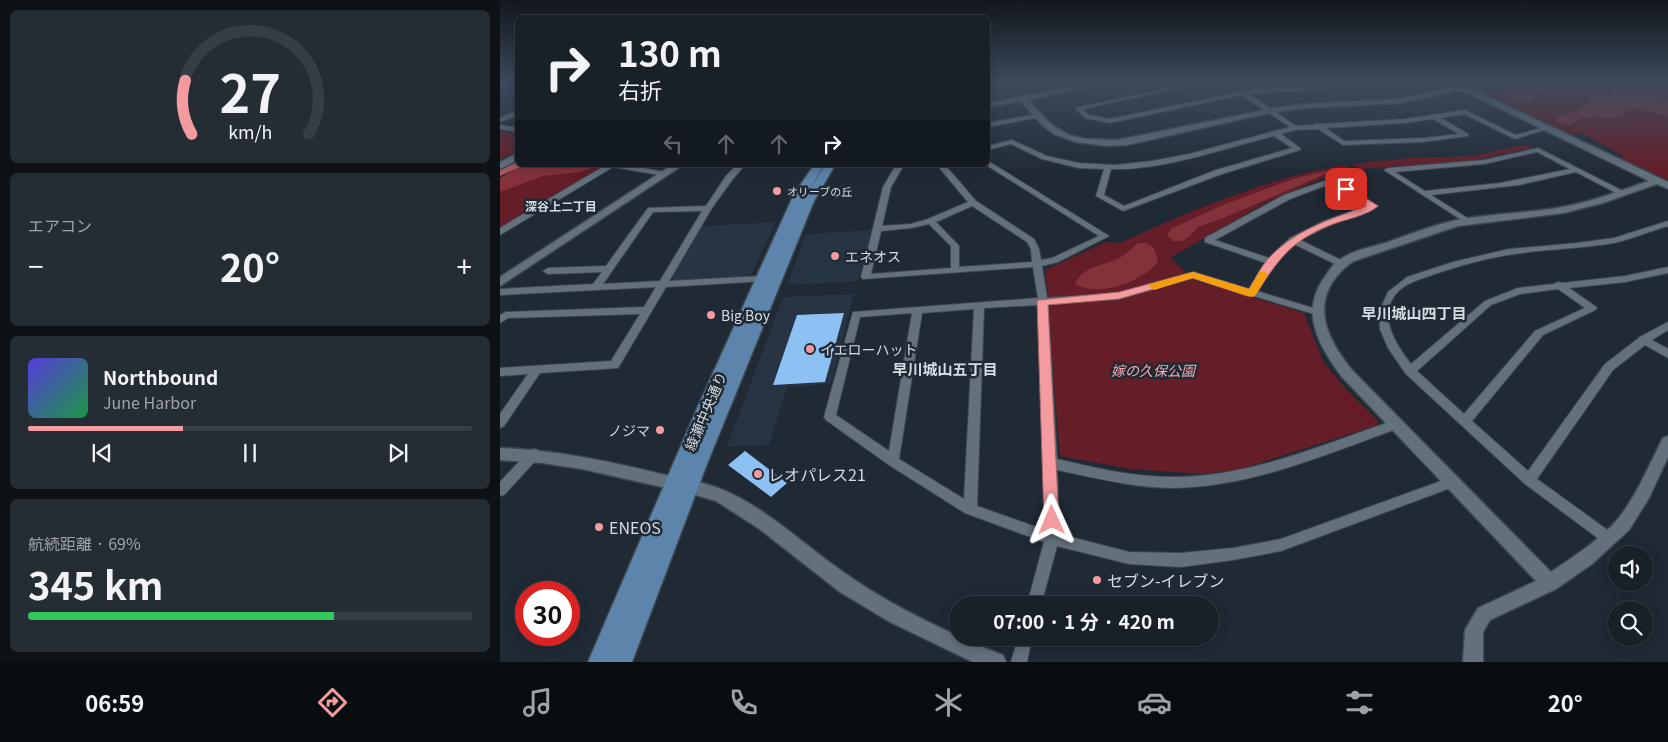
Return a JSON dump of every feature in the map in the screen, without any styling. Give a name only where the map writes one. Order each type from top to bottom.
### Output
[{"type":"main road","name":"綾瀬中央通り","points":[[599,662],[682,485],[764,289],[800,194],[818,167]]},
{"type":"main road","name":"綾瀬中央通り","points":[[764,289],[808,201],[829,167]]},
{"type":"main road","name":"綾瀬中央通り","points":[[621,662],[682,485]]},
{"type":"street","points":[[500,120],[515,113]]},
{"type":"street","points":[[1035,113],[1048,126],[1063,136],[1086,141],[1112,143],[1127,142],[1260,113]]},
{"type":"street","points":[[1083,113],[1087,117],[1110,121],[1149,113]]},
{"type":"street","points":[[1272,113],[1295,128]]},
{"type":"street","points":[[990,148],[1012,142],[1024,150],[1066,163],[1108,168],[1150,164],[1295,128],[1316,125],[1404,121],[1460,113]]},
{"type":"street","points":[[1467,113],[1515,137],[1548,128]]},
{"type":"street","points":[[1517,113],[1663,184]]},
{"type":"street","points":[[990,125],[1038,116]]},
{"type":"street","points":[[1316,125],[1343,143],[1423,140],[1466,135],[1436,117]]},
{"type":"street","points":[[500,127],[515,130]]},
{"type":"street","points":[[1108,168],[1100,196],[1123,209],[1218,172],[1298,149],[1275,133]]},
{"type":"street","points":[[1466,221],[1388,170],[1484,162],[1538,150],[1623,193]]},
{"type":"street","points":[[500,166],[515,158]]},
{"type":"street","points":[[899,167],[887,186],[866,277],[1038,264],[1055,260],[1104,236],[990,164]]},
{"type":"street","points":[[500,232],[610,167]]},
{"type":"street","points":[[625,167],[665,174]]},
{"type":"street","points":[[500,282],[675,167]]},
{"type":"street","points":[[500,372],[614,365],[708,208],[739,167]]},
{"type":"street","points":[[943,167],[973,203],[1031,241],[1035,249],[1042,302],[1051,463],[1052,538],[1036,596]]},
{"type":"street","points":[[1424,193],[1538,180],[1575,170]]},
{"type":"street","points":[[1251,293],[1271,262],[1293,240],[1327,223],[1374,206],[1333,180],[1287,197],[1208,240],[1271,262]]},
{"type":"street","points":[[1550,583],[1356,386],[1336,361],[1324,341],[1317,312],[1324,285],[1342,264],[1355,256],[1439,228],[1466,221],[1564,210],[1663,184]]},
{"type":"street","points":[[878,229],[911,226],[931,221],[973,203]]},
{"type":"street","points":[[596,287],[651,210],[708,208]]},
{"type":"street","points":[[931,221],[955,246],[955,270]]},
{"type":"street","points":[[1608,538],[1529,480],[1410,371],[1393,348],[1386,329],[1384,312],[1391,294],[1410,279],[1509,252],[1577,246],[1615,240],[1668,223]]},
{"type":"street","points":[[1293,240],[1342,264]]},
{"type":"street","points":[[548,272],[609,268]]},
{"type":"street","points":[[1410,371],[1488,303],[1518,291],[1558,285],[1625,279],[1668,270]]},
{"type":"street","points":[[1317,312],[1193,275],[1119,296],[856,314],[830,417],[893,461],[970,509],[1052,538],[1129,558],[1180,560],[1233,554],[1280,545],[1452,482]]},
{"type":"street","points":[[1464,422],[1539,333],[1592,308],[1558,285]]},
{"type":"street","points":[[500,292],[661,286],[764,289]]},
{"type":"street","points":[[970,509],[980,306]]},
{"type":"street","points":[[500,320],[506,315],[649,307]]},
{"type":"street","points":[[893,461],[918,309]]},
{"type":"street","points":[[1529,480],[1609,367],[1644,340],[1668,325]]},
{"type":"street","points":[[1644,340],[1668,354]]},
{"type":"street","points":[[500,423],[537,370]]},
{"type":"street","points":[[1051,463],[1124,479],[1189,482],[1254,472],[1395,425]]},
{"type":"street","points":[[1473,662],[1474,630],[1484,614],[1550,583],[1586,558],[1623,525],[1643,492],[1668,442]]},
{"type":"street","points":[[500,454],[534,454],[565,458],[682,485],[727,499],[756,516],[863,597],[935,636],[996,662]]},
{"type":"street","points":[[500,491],[534,454]]},
{"type":"street","points":[[1019,662],[1023,646]]},
{"type":"shaded area","points":[[1571,113],[1624,113],[1612,117],[1586,117],[1570,125],[1557,121],[1557,118]]},
{"type":"shaded area","points":[[1655,113],[1668,113],[1668,116]]},
{"type":"shaded area","points":[[518,167],[594,167],[580,172],[543,176],[500,192],[500,178]]},
{"type":"shaded area","points":[[1336,169],[1339,170],[1198,227],[1182,241],[1173,241],[1167,235],[1172,228],[1225,204],[1300,177]]},
{"type":"shaded area","points":[[776,222],[752,273],[748,276],[675,280],[672,277],[703,226]]},
{"type":"shaded area","points":[[872,230],[858,281],[787,285],[806,234]]},
{"type":"shaded area","points":[[1138,243],[1146,243],[1154,248],[1158,262],[1142,276],[1119,286],[1107,288],[1085,288],[1075,284],[1083,273],[1122,257]]},
{"type":"shaded area","points":[[854,294],[831,384],[787,387],[769,445],[727,447],[783,297]]},
{"type":"green space","points":[[1526,113],[1668,113],[1668,180],[1620,158],[1623,156],[1581,133],[1576,135]]},
{"type":"green space","points":[[500,131],[515,135],[515,152],[500,159]]},
{"type":"green space","points":[[1523,145],[1533,148],[1469,161],[1360,169],[1352,164],[1410,158],[1473,156]]},
{"type":"green space","name":"嫁の久保公園","points":[[1345,165],[1352,170],[1330,175],[1265,203],[1170,258],[1194,280],[1304,313],[1324,363],[1347,390],[1377,420],[1378,425],[1240,469],[1202,474],[1131,469],[1060,456],[1048,308],[1052,305],[1048,295],[1045,270],[1106,242],[1120,243],[1230,196],[1289,177]]},
{"type":"green space","points":[[557,167],[601,167],[500,229],[500,178]]},
{"type":"building","name":"イエローハット","points":[[844,313],[825,382],[773,385],[797,315]]},
{"type":"building","name":"レオパレス21","points":[[745,451],[787,483],[771,497],[728,465]]},
{"type":"waterway","points":[[500,171],[515,164]]},
{"type":"slow traffic","points":[[1154,286],[1193,275],[1251,293],[1263,274]]},
{"type":"place","name":"オリーブの丘","points":[[777,191]]},
{"type":"place","name":"エネオス","points":[[835,256]]},
{"type":"place","name":"Big Boy","points":[[711,315]]},
{"type":"place","name":"イエローハット","points":[[810,349]]},
{"type":"place","name":"ノジマ","points":[[660,430]]},
{"type":"place","name":"レオパレス21","points":[[758,474]]},
{"type":"place","name":"ENEOS","points":[[599,527]]},
{"type":"place","name":"セブン-イレブン","points":[[1097,580]]},
{"type":"district","name":"深谷上二丁目","points":[[561,205]]},
{"type":"district","name":"早川城山四丁目","points":[[1414,312]]},
{"type":"district","name":"早川城山五丁目","points":[[945,368]]},
{"type":"route","points":[[1052,520],[1051,463],[1042,302],[1119,296],[1193,275],[1251,293],[1271,262],[1293,240],[1327,223],[1374,206],[1346,189]]}]
